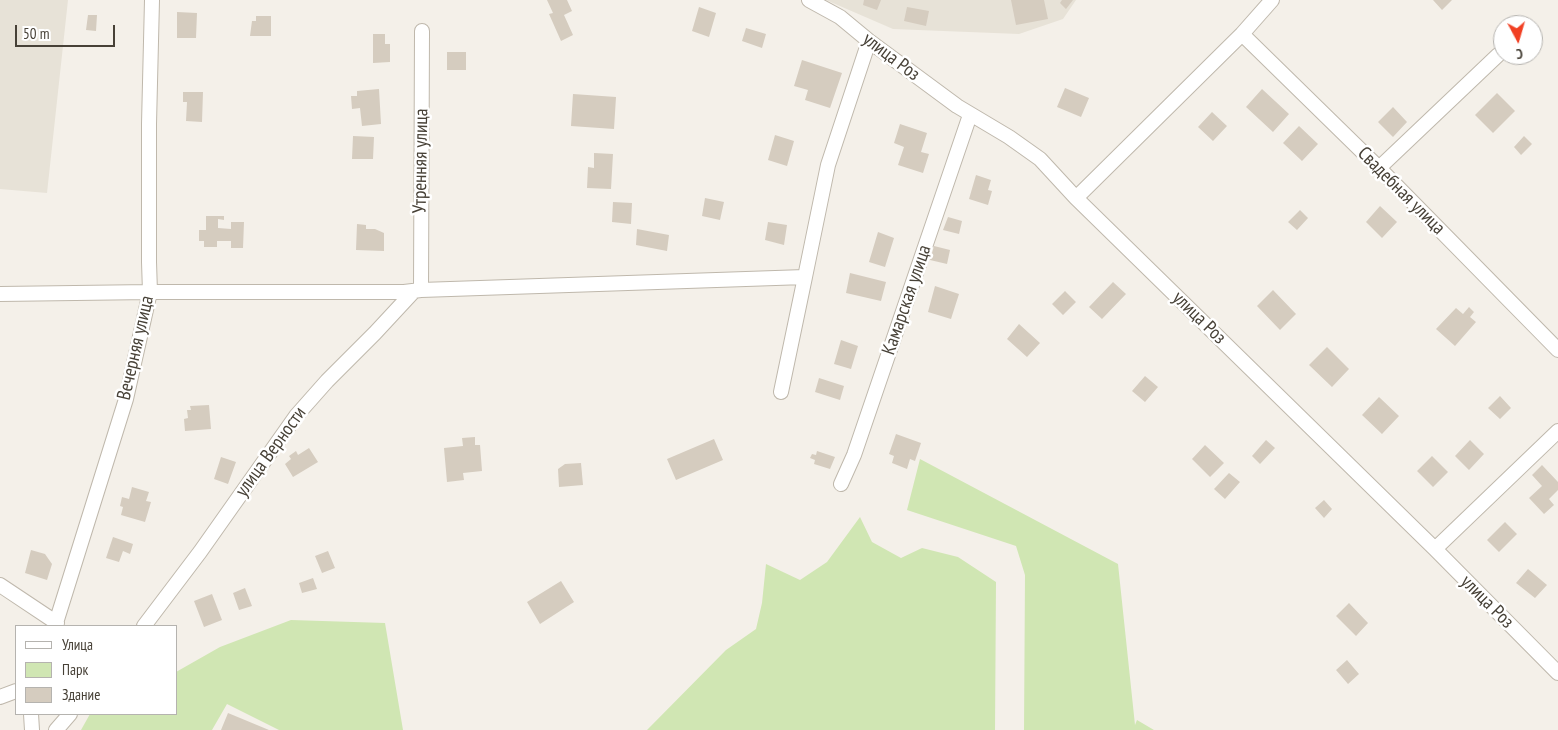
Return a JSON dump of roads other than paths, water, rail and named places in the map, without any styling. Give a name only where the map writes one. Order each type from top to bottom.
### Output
[{"type":"street","name":"Вечерняя улица","points":[[56,625],[126,399],[150,292],[149,134],[152,0]]},
{"type":"street","name":"улица Роз","points":[[809,0],[840,17],[868,41],[970,115],[1009,137],[1040,159],[1076,198],[1435,549],[1558,673]]},
{"type":"street","points":[[1076,198],[1242,34],[1272,0]]},
{"type":"street","name":"Утренняя улица","points":[[417,291],[422,31]]},
{"type":"street","name":"Свадебная улица","points":[[1242,34],[1379,168],[1558,350]]},
{"type":"street","points":[[781,392],[828,165],[868,41]]},
{"type":"street","points":[[1379,168],[1493,60]]},
{"type":"street","name":"Камарская улица","points":[[841,484],[854,455],[970,115]]},
{"type":"street","points":[[0,294],[417,291],[805,277]]},
{"type":"street","name":"улица Верности","points":[[145,625],[200,552],[296,416],[327,381],[417,291]]},
{"type":"street","points":[[1435,549],[1558,431]]},
{"type":"street","points":[[0,585],[56,625]]},
{"type":"street","points":[[0,697],[15,691]]},
{"type":"street","points":[[31,715],[32,730]]},
{"type":"street","points":[[56,730],[69,715]]}]
